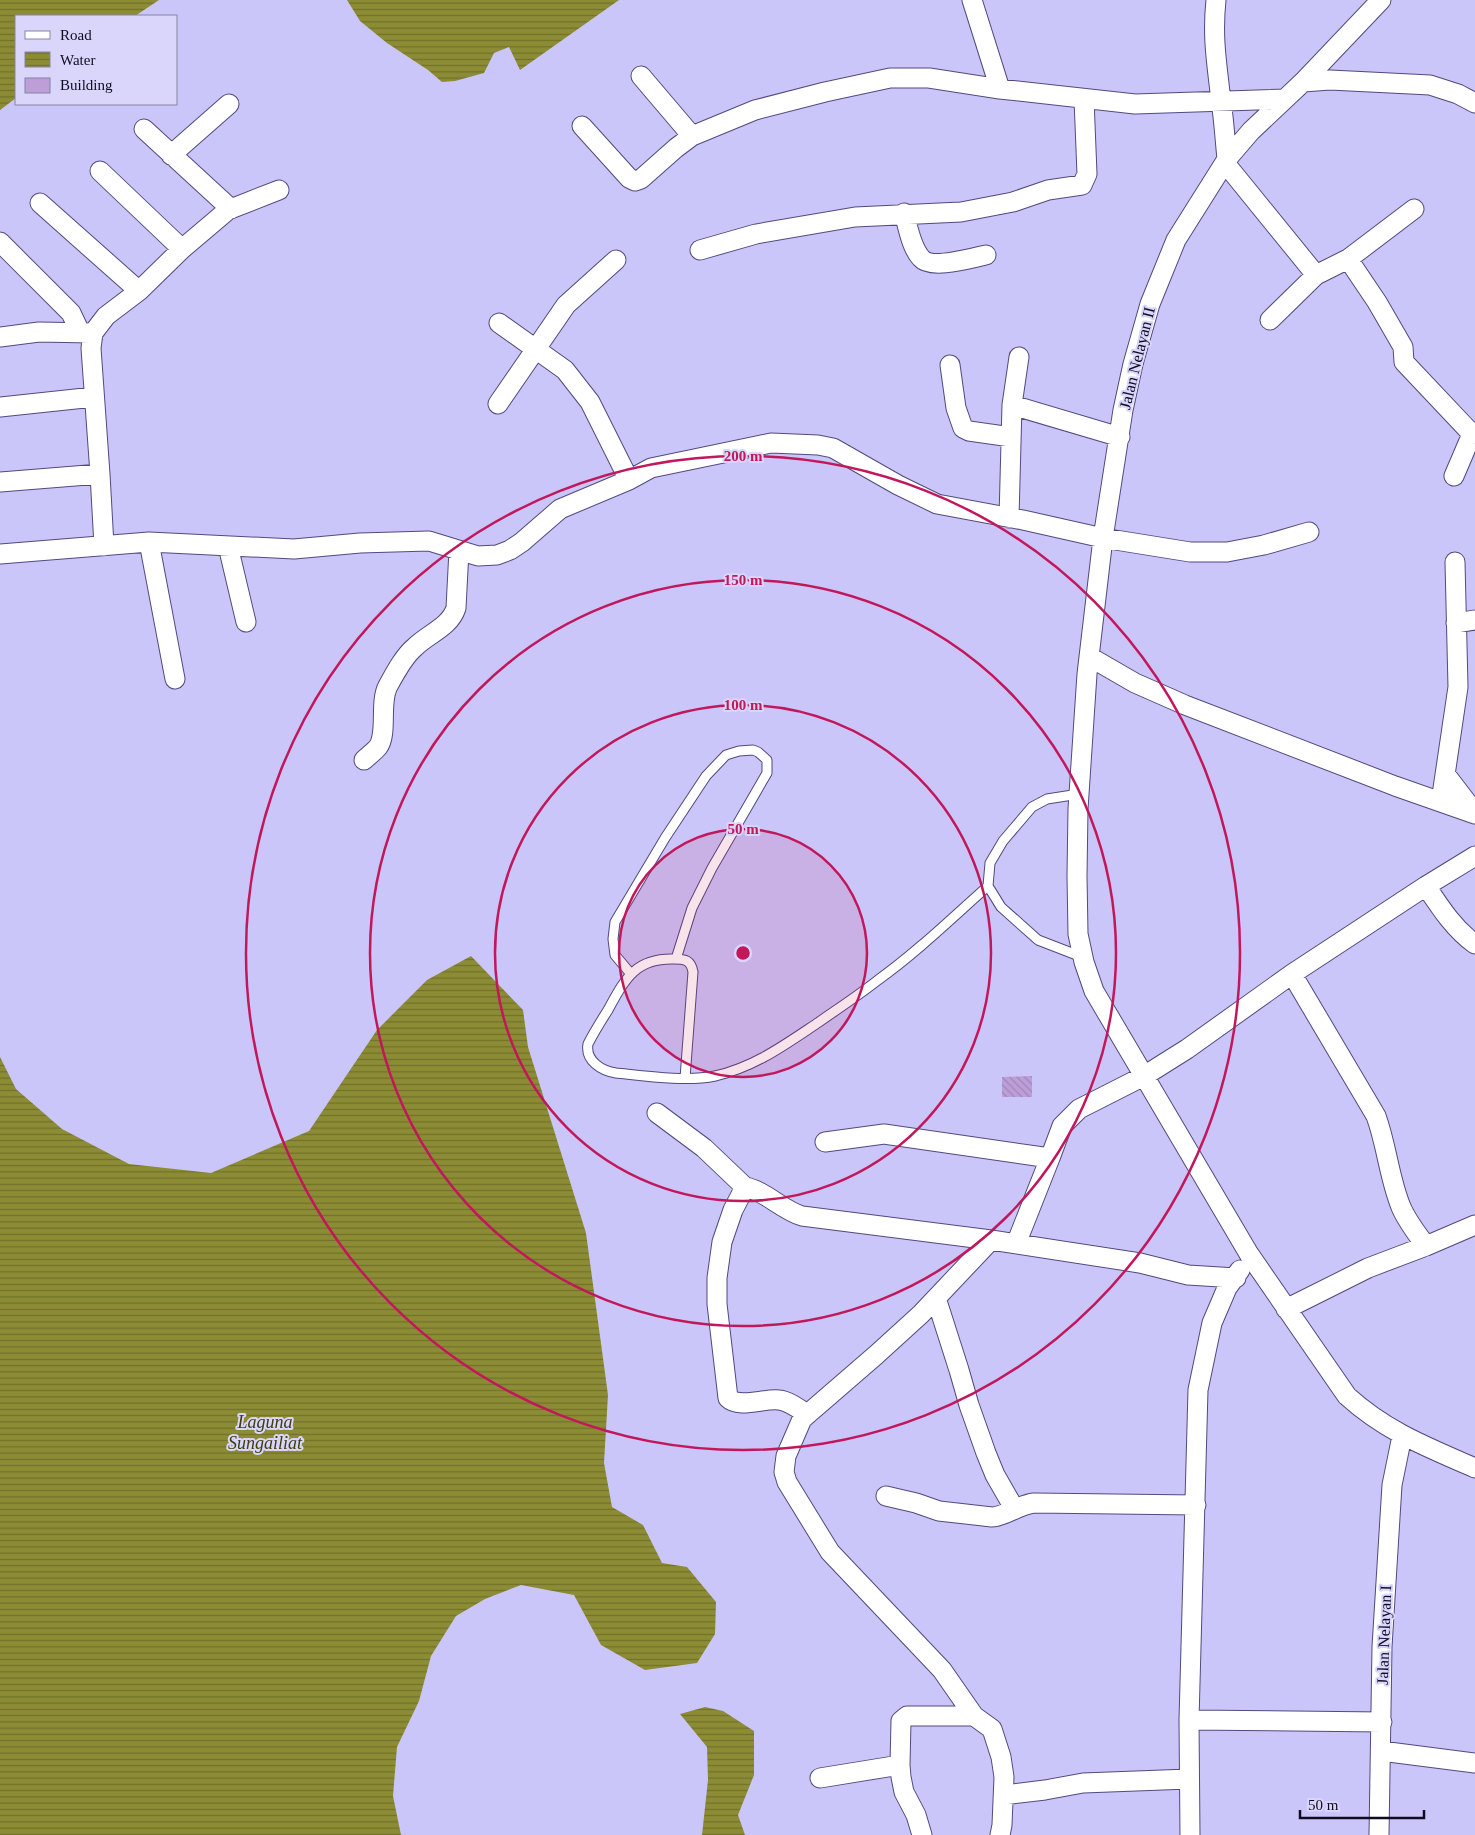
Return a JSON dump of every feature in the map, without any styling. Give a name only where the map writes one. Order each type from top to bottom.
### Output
[{"type":"street","points":[[972,0],[1000,88]]},
{"type":"street","points":[[1216,0],[1213,25],[1214,50],[1226,161],[1316,275]]},
{"type":"street","name":"Jalan Nelayan II","points":[[1373,4],[1303,82],[1251,131],[1226,161],[1176,240],[1150,304],[1133,364],[1123,410],[1103,538],[1088,665],[1079,794],[1078,934],[1083,958],[1094,991],[1249,1254],[1347,1396],[1367,1414],[1402,1436],[1475,1468]]},
{"type":"street","points":[[641,76],[692,136]]},
{"type":"street","points":[[582,126],[629,178],[635,181],[641,179],[692,136],[755,110],[890,78],[929,78],[1135,104],[1285,99]]},
{"type":"street","points":[[1303,82],[1348,81],[1430,85],[1458,94],[1475,103]]},
{"type":"street","points":[[700,250],[765,232],[855,216],[961,212],[1013,202],[1048,190],[1082,185],[1087,174],[1084,99]]},
{"type":"street","points":[[171,155],[229,104]]},
{"type":"street","points":[[144,129],[231,209]]},
{"type":"street","points":[[100,171],[182,249]]},
{"type":"street","points":[[0,337],[39,332],[86,332],[139,291],[182,249],[231,209],[279,190]]},
{"type":"street","points":[[40,203],[139,291]]},
{"type":"street","points":[[1270,320],[1316,275],[1348,259],[1414,209]]},
{"type":"street","points":[[904,214],[917,252],[921,259],[928,264],[986,255]]},
{"type":"street","points":[[0,242],[71,313],[86,332],[91,348],[104,546]]},
{"type":"street","points":[[1348,259],[1377,302],[1403,347],[1404,362],[1474,433],[1454,476]]},
{"type":"street","points":[[498,404],[566,305],[616,260]]},
{"type":"street","points":[[499,323],[564,370],[590,402],[628,480]]},
{"type":"street","points":[[1009,518],[1012,404],[1019,357]]},
{"type":"street","points":[[950,365],[956,408],[963,428],[969,431],[1011,437]]},
{"type":"street","points":[[0,407],[94,397]]},
{"type":"street","points":[[1012,404],[1120,438]]},
{"type":"street","points":[[0,554],[149,542],[294,549],[360,542],[429,541],[478,556],[497,555],[510,550],[522,542],[560,509],[651,468],[771,443],[818,445],[834,448],[928,500],[1103,538],[1190,552],[1227,552],[1264,545],[1308,532]]},
{"type":"street","points":[[0,482],[100,474]]},
{"type":"street","points":[[149,542],[175,679]]},
{"type":"street","points":[[228,546],[246,622]]},
{"type":"street","points":[[364,760],[379,746],[385,692],[388,686],[411,651],[454,614],[456,608],[459,550]]},
{"type":"street","points":[[1441,802],[1458,687],[1455,562]]},
{"type":"street","points":[[1456,623],[1475,620]]},
{"type":"street","points":[[1088,665],[1185,705],[1441,802],[1475,813]]},
{"type":"street","points":[[1446,775],[1475,813]]},
{"type":"street","points":[[1016,1244],[1062,1126],[1079,1109],[1144,1076],[1187,1049],[1292,974],[1475,856]]},
{"type":"street","points":[[1426,886],[1454,924],[1475,944]]},
{"type":"street","points":[[1292,974],[1376,1116],[1401,1206],[1426,1246]]},
{"type":"street","points":[[657,1112],[704,1148],[745,1187],[754,1189],[784,1208],[802,1216],[991,1240],[1140,1263],[1188,1275],[1236,1278]]},
{"type":"street","points":[[825,1142],[884,1134],[1050,1158]]},
{"type":"street","points":[[745,1187],[741,1192],[722,1242],[717,1278],[717,1304],[728,1398],[738,1404],[760,1400],[780,1400],[805,1416]]},
{"type":"street","points":[[1286,1309],[1368,1268],[1475,1225]]},
{"type":"street","points":[[991,1240],[936,1298],[876,1355],[805,1416],[786,1456],[784,1472],[788,1482],[830,1552],[942,1670],[974,1716],[992,1730],[1001,1757],[1004,1777],[1000,1835]]},
{"type":"street","points":[[1190,1835],[1188,1779],[1189,1720],[1198,1390],[1212,1323],[1227,1288],[1236,1278],[1249,1254]]},
{"type":"street","points":[[936,1298],[969,1405],[992,1467],[1014,1508]]},
{"type":"street","name":"Jalan Nelayan I","points":[[1379,1835],[1382,1647],[1396,1464],[1402,1436]]},
{"type":"street","points":[[886,1496],[949,1513],[997,1517],[1014,1508],[1034,1503],[1196,1505]]},
{"type":"street","points":[[922,1835],[916,1815],[904,1792],[900,1764],[901,1721],[904,1718],[974,1716]]},
{"type":"street","points":[[1189,1720],[1382,1722]]},
{"type":"street","points":[[1381,1751],[1475,1763]]},
{"type":"street","points":[[820,1778],[900,1764]]},
{"type":"street","points":[[1004,1795],[1082,1783],[1188,1779]]},
{"type":"lane","points":[[631,974],[615,955],[613,940],[615,922],[665,838],[706,776],[726,755],[739,751],[758,752],[768,760],[769,767],[767,773],[712,868],[692,908],[676,958]]},
{"type":"lane","points":[[1079,794],[1047,799],[1032,807],[1004,841],[990,863],[988,886],[1001,907],[1038,940],[1083,958]]},
{"type":"lane","points":[[685,1078],[693,972],[690,962],[685,959],[676,958],[656,959],[637,968],[623,982],[591,1038],[587,1048],[588,1054],[595,1064],[613,1072],[652,1076],[685,1078],[714,1076],[773,1054],[879,980],[988,886]]},
{"type":"water","points":[[0,0],[159,0],[136,15],[15,15],[15,99],[0,110]]},
{"type":"water","points":[[347,0],[619,0],[520,70],[509,47],[494,53],[484,73],[455,81],[442,82],[428,70],[387,43],[360,21]]},
{"type":"water","name":"Laguna Sungailiat","points":[[471,956],[523,1010],[528,1047],[586,1233],[608,1395],[604,1463],[612,1507],[643,1525],[662,1563],[687,1567],[716,1602],[715,1634],[697,1663],[645,1670],[601,1645],[574,1595],[521,1585],[485,1599],[456,1616],[431,1656],[419,1701],[397,1747],[393,1796],[401,1835],[0,1835],[0,1057],[16,1089],[62,1129],[129,1164],[211,1173],[309,1131],[377,1030],[427,980]]},
{"type":"water","points":[[705,1707],[723,1711],[754,1731],[754,1775],[738,1815],[745,1835],[702,1835],[708,1780],[707,1747],[680,1714]]},
{"type":"building","points":[[1032,1076],[1032,1097],[1002,1097],[1002,1077]]}]
